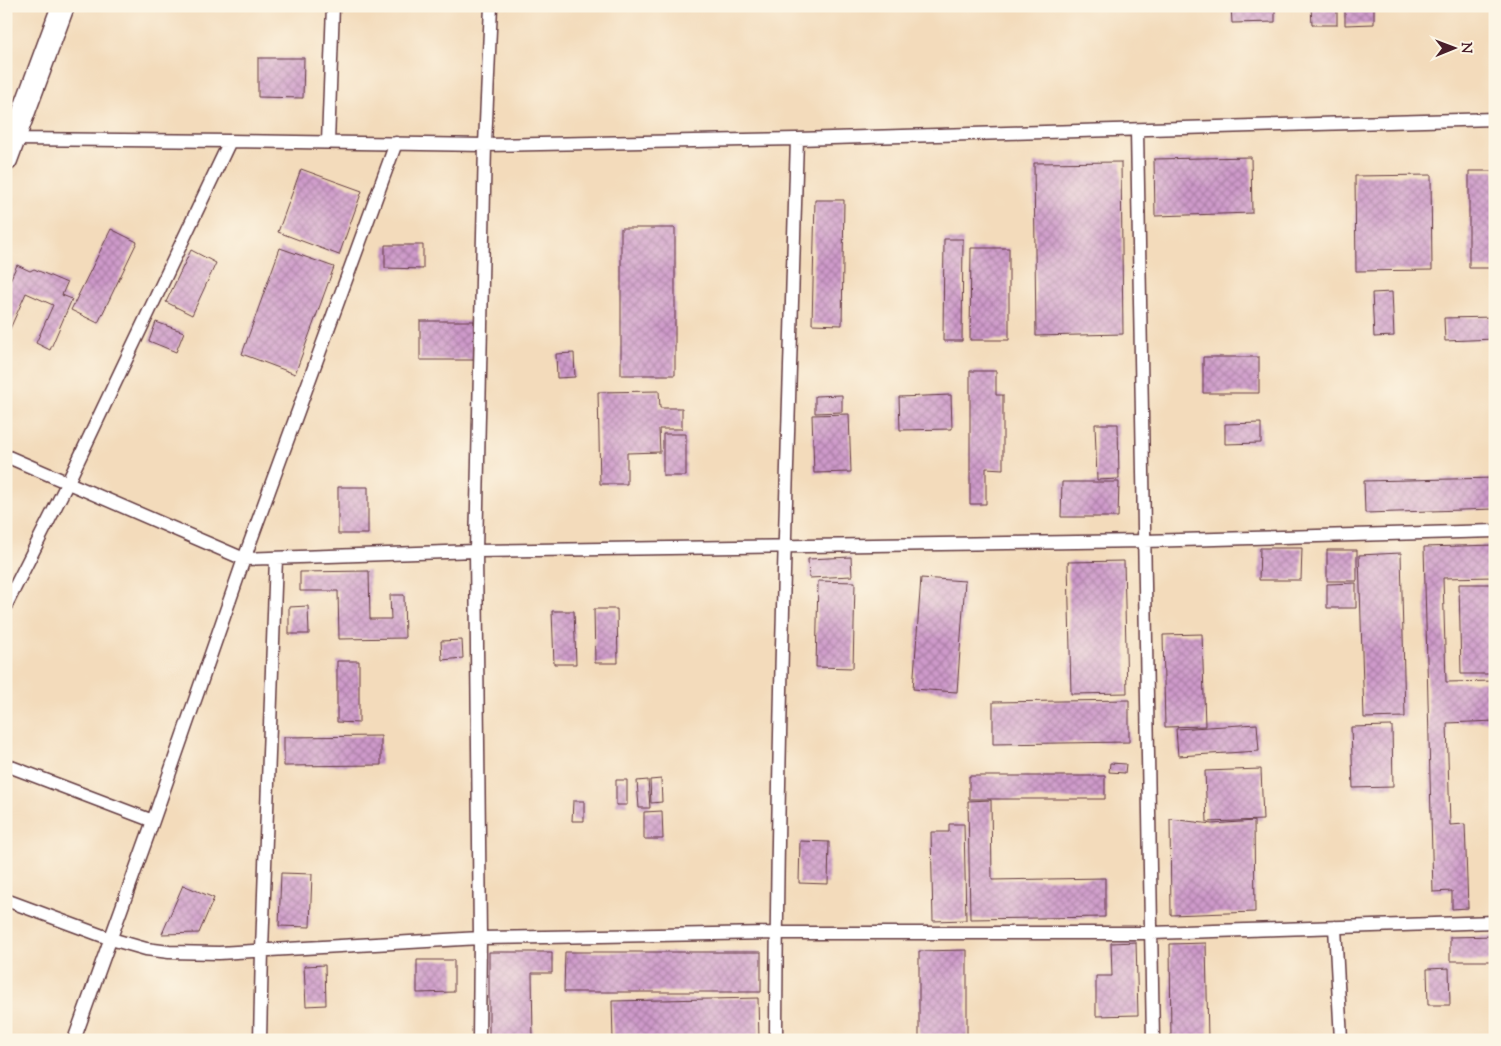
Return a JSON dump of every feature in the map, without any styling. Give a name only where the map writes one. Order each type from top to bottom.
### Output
[{"type":"highway","points":[[6,160],[10,138],[63,6]]},
{"type":"street","points":[[328,142],[333,6]]},
{"type":"street","points":[[479,1040],[480,938],[476,552],[490,6]]},
{"type":"street","points":[[10,138],[486,145],[796,140],[1495,118]]},
{"type":"street","points":[[1137,130],[1153,1040]]},
{"type":"street","points":[[776,1040],[776,933],[796,140]]},
{"type":"street","points":[[6,605],[68,482],[230,141]]},
{"type":"street","points":[[74,1040],[153,821],[244,559],[396,143]]},
{"type":"street","points":[[6,456],[244,559],[476,552],[1144,541],[1495,531]]},
{"type":"street","points":[[260,1040],[276,558]]},
{"type":"street","points":[[6,766],[153,821]]},
{"type":"street","points":[[6,900],[111,939],[146,949],[169,952],[219,953],[480,938],[776,933],[1151,933],[1495,922]]},
{"type":"street","points":[[1335,927],[1341,1040]]},
{"type":"building","points":[[1231,6],[1275,6],[1275,22],[1232,23]]},
{"type":"building","points":[[1311,6],[1337,6],[1337,25],[1312,25]]},
{"type":"building","points":[[1345,6],[1374,6],[1374,24],[1345,25]]},
{"type":"building","points":[[258,58],[304,58],[303,98],[258,97]]},
{"type":"building","points":[[1251,157],[1252,213],[1155,216],[1154,159]]},
{"type":"building","points":[[1121,162],[1123,334],[1036,336],[1034,163]]},
{"type":"building","points":[[301,169],[362,191],[339,255],[278,232]]},
{"type":"building","points":[[1469,171],[1495,171],[1495,268],[1469,268]]},
{"type":"building","points":[[1431,175],[1432,270],[1356,271],[1355,176]]},
{"type":"building","points":[[815,200],[844,200],[842,325],[812,324]]},
{"type":"building","points":[[621,228],[675,228],[675,375],[621,375]]},
{"type":"building","points":[[111,229],[137,242],[98,323],[71,310]]},
{"type":"building","points":[[944,239],[963,239],[962,341],[943,341]]},
{"type":"building","points":[[385,245],[423,245],[423,269],[385,268]]},
{"type":"building","points":[[280,248],[334,267],[295,374],[242,354]]},
{"type":"building","points":[[971,248],[1009,248],[1009,340],[970,340]]},
{"type":"building","points":[[191,250],[216,263],[192,315],[166,302]]},
{"type":"building","points":[[17,265],[30,271],[34,269],[67,283],[62,295],[72,299],[50,350],[36,343],[53,305],[26,293],[9,331],[6,330],[6,289]]},
{"type":"building","points":[[1392,292],[1394,336],[1374,337],[1372,293]]},
{"type":"building","points":[[1495,317],[1495,339],[1445,341],[1444,318]]},
{"type":"building","points":[[420,321],[474,321],[474,360],[420,360]]},
{"type":"building","points":[[156,322],[184,332],[176,352],[149,341]]},
{"type":"building","points":[[574,353],[575,377],[557,378],[556,354]]},
{"type":"building","points":[[1203,357],[1259,357],[1259,393],[1203,393]]},
{"type":"building","points":[[970,371],[996,371],[996,395],[1003,395],[1003,469],[986,468],[986,504],[970,504]]},
{"type":"building","points":[[659,391],[660,408],[682,408],[682,429],[659,429],[660,452],[627,453],[627,484],[600,484],[598,392]]},
{"type":"building","points":[[842,395],[842,412],[815,413],[815,396]]},
{"type":"building","points":[[951,395],[952,429],[900,430],[899,397]]},
{"type":"building","points":[[849,414],[851,472],[814,473],[812,415]]},
{"type":"building","points":[[1261,423],[1261,443],[1225,444],[1225,424]]},
{"type":"building","points":[[1095,424],[1118,424],[1119,479],[1097,480]]},
{"type":"building","points":[[663,434],[686,434],[686,476],[663,476]]},
{"type":"building","points":[[1495,478],[1495,509],[1365,513],[1364,481]]},
{"type":"building","points":[[1062,482],[1119,482],[1118,517],[1061,517]]},
{"type":"building","points":[[338,487],[368,487],[368,534],[338,534]]},
{"type":"building","points":[[1495,545],[1495,577],[1443,578],[1446,682],[1495,681],[1495,721],[1447,723],[1450,825],[1465,824],[1468,908],[1452,909],[1452,891],[1433,892],[1424,547]]},
{"type":"building","points":[[1260,548],[1302,548],[1301,580],[1259,580]]},
{"type":"building","points":[[1327,550],[1357,550],[1357,581],[1327,581]]},
{"type":"building","points":[[1401,553],[1405,717],[1364,718],[1359,555]]},
{"type":"building","points":[[851,557],[852,576],[809,578],[808,559]]},
{"type":"building","points":[[1124,561],[1127,693],[1071,694],[1068,562]]},
{"type":"building","points":[[369,571],[370,619],[391,619],[390,595],[404,595],[405,638],[339,639],[338,591],[300,591],[300,572]]},
{"type":"building","points":[[921,578],[965,581],[957,692],[913,689]]},
{"type":"building","points":[[818,581],[855,582],[853,668],[816,667]]},
{"type":"building","points":[[1356,583],[1356,608],[1327,608],[1327,584]]},
{"type":"building","points":[[1459,584],[1495,584],[1495,674],[1461,674]]},
{"type":"building","points":[[308,606],[309,634],[289,634],[289,607]]},
{"type":"building","points":[[594,609],[617,609],[618,663],[595,663]]},
{"type":"building","points":[[552,611],[574,611],[576,664],[554,664]]},
{"type":"building","points":[[1202,634],[1205,726],[1165,727],[1163,635]]},
{"type":"building","points":[[462,640],[463,658],[442,660],[441,641]]},
{"type":"building","points":[[337,661],[359,661],[359,723],[337,722]]},
{"type":"building","points":[[1129,700],[1129,742],[993,744],[993,702]]},
{"type":"building","points":[[1257,724],[1259,751],[1178,756],[1176,729]]},
{"type":"building","points":[[1392,726],[1393,787],[1353,788],[1351,727]]},
{"type":"building","points":[[381,736],[381,765],[284,766],[284,737]]},
{"type":"building","points":[[1110,763],[1126,764],[1125,773],[1109,772]]},
{"type":"building","points":[[1261,769],[1263,820],[1207,822],[1205,771]]},
{"type":"building","points":[[969,776],[1105,776],[1105,799],[969,799]]},
{"type":"building","points":[[661,779],[662,802],[651,803],[650,780]]},
{"type":"building","points":[[616,780],[627,780],[627,805],[616,805]]},
{"type":"building","points":[[648,780],[650,808],[639,808],[637,781]]},
{"type":"building","points":[[991,800],[992,880],[1105,878],[1105,917],[970,919],[968,801]]},
{"type":"building","points":[[573,801],[584,801],[584,821],[572,821]]},
{"type":"building","points":[[662,811],[663,839],[644,839],[644,812]]},
{"type":"building","points":[[1170,819],[1212,824],[1254,821],[1255,912],[1171,915]]},
{"type":"building","points":[[949,824],[964,824],[966,920],[933,921],[931,832],[949,832]]},
{"type":"building","points":[[800,841],[829,842],[828,884],[799,883]]},
{"type":"building","points":[[281,873],[312,874],[310,927],[279,926]]},
{"type":"building","points":[[183,885],[214,898],[199,933],[162,934]]},
{"type":"building","points":[[1495,936],[1495,961],[1450,961],[1450,937]]},
{"type":"building","points":[[1136,942],[1138,1015],[1096,1016],[1096,976],[1112,976],[1111,943]]},
{"type":"building","points":[[1206,943],[1208,1040],[1171,1040],[1170,944]]},
{"type":"building","points":[[967,950],[967,1040],[919,1040],[919,951]]},
{"type":"building","points":[[489,952],[552,952],[552,973],[532,973],[533,1039],[489,1040]]},
{"type":"building","points":[[565,952],[761,952],[761,992],[564,992]]},
{"type":"building","points":[[417,960],[454,960],[454,992],[417,993]]},
{"type":"building","points":[[325,965],[326,1005],[306,1006],[304,966]]},
{"type":"building","points":[[1449,968],[1450,1005],[1428,1005],[1427,969]]},
{"type":"building","points":[[758,998],[759,1040],[613,1040],[612,1001]]}]
